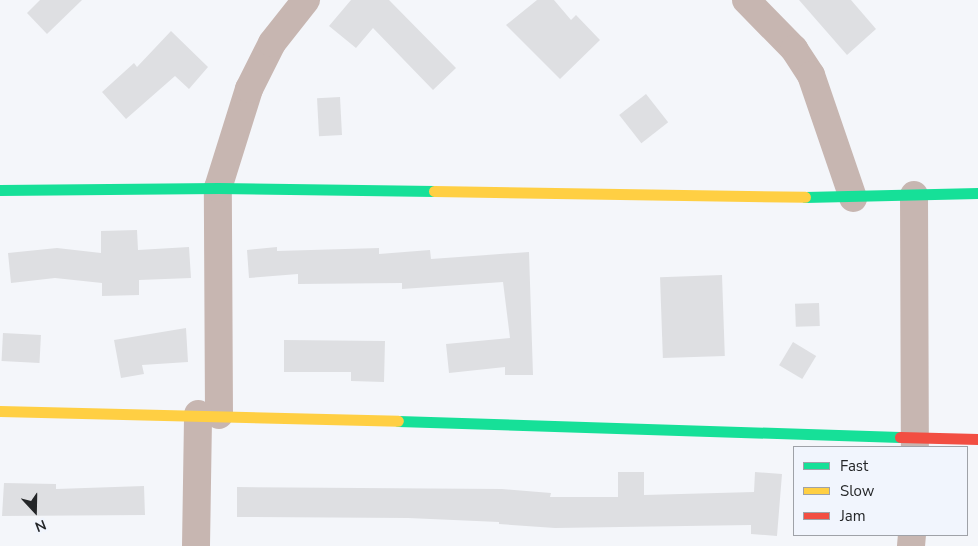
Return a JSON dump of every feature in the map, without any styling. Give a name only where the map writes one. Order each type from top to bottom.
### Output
[{"type":"street","points":[[196,546],[209,415],[218,188],[249,89],[272,43],[306,0]]},
{"type":"street","points":[[746,0],[794,48],[811,75],[853,198]]},
{"type":"street","points":[[0,190],[218,188],[853,198],[978,193]]},
{"type":"street","points":[[914,195],[916,443]]},
{"type":"street","points":[[0,412],[209,415],[916,443],[978,439]]},
{"type":"building","points":[[40,0],[82,0],[47,34],[27,13]]},
{"type":"building","points":[[351,0],[389,0],[456,68],[433,90],[373,28],[356,48],[329,26]]},
{"type":"building","points":[[537,0],[554,0],[571,20],[576,15],[600,40],[560,79],[506,25]]},
{"type":"building","points":[[799,0],[851,0],[876,29],[847,55]]},
{"type":"building","points":[[171,31],[208,67],[189,89],[175,76],[126,119],[102,92],[134,63],[137,67]]},
{"type":"building","points":[[646,94],[668,122],[641,143],[619,115]]},
{"type":"building","points":[[340,97],[342,135],[319,136],[317,98]]},
{"type":"building","points":[[137,230],[138,250],[189,247],[191,278],[139,280],[139,295],[102,296],[102,283],[55,278],[11,283],[8,253],[57,248],[101,253],[101,231]]},
{"type":"building","points":[[277,247],[277,251],[379,248],[379,254],[430,250],[431,259],[529,252],[533,375],[505,375],[505,367],[449,373],[446,344],[510,338],[503,282],[402,289],[402,283],[298,284],[298,274],[249,278],[247,250]]},
{"type":"building","points":[[722,275],[725,356],[663,358],[660,277]]},
{"type":"building","points":[[819,303],[820,326],[796,327],[795,304]]},
{"type":"building","points":[[186,328],[188,362],[142,365],[144,374],[121,378],[114,340]]},
{"type":"building","points":[[3,333],[41,335],[39,363],[2,361]]},
{"type":"building","points":[[284,340],[385,341],[384,382],[351,381],[351,372],[284,372]]},
{"type":"building","points":[[793,342],[816,356],[802,379],[779,365]]},
{"type":"building","points":[[618,472],[644,472],[644,495],[754,492],[755,472],[782,474],[777,536],[751,534],[751,525],[555,528],[499,524],[499,522],[408,518],[237,517],[237,487],[502,489],[551,493],[550,497],[618,497]]},
{"type":"building","points":[[4,483],[56,484],[56,489],[144,486],[145,515],[2,516]]},
{"type":"traffic: fast","points":[[0,190],[218,188],[434,191]]},
{"type":"traffic: fast","points":[[805,197],[978,193]]},
{"type":"traffic: fast","points":[[398,421],[900,437]]},
{"type":"traffic: slow","points":[[434,191],[805,197]]},
{"type":"traffic: slow","points":[[0,411],[398,421]]},
{"type":"traffic: jam","points":[[900,437],[978,439]]}]
